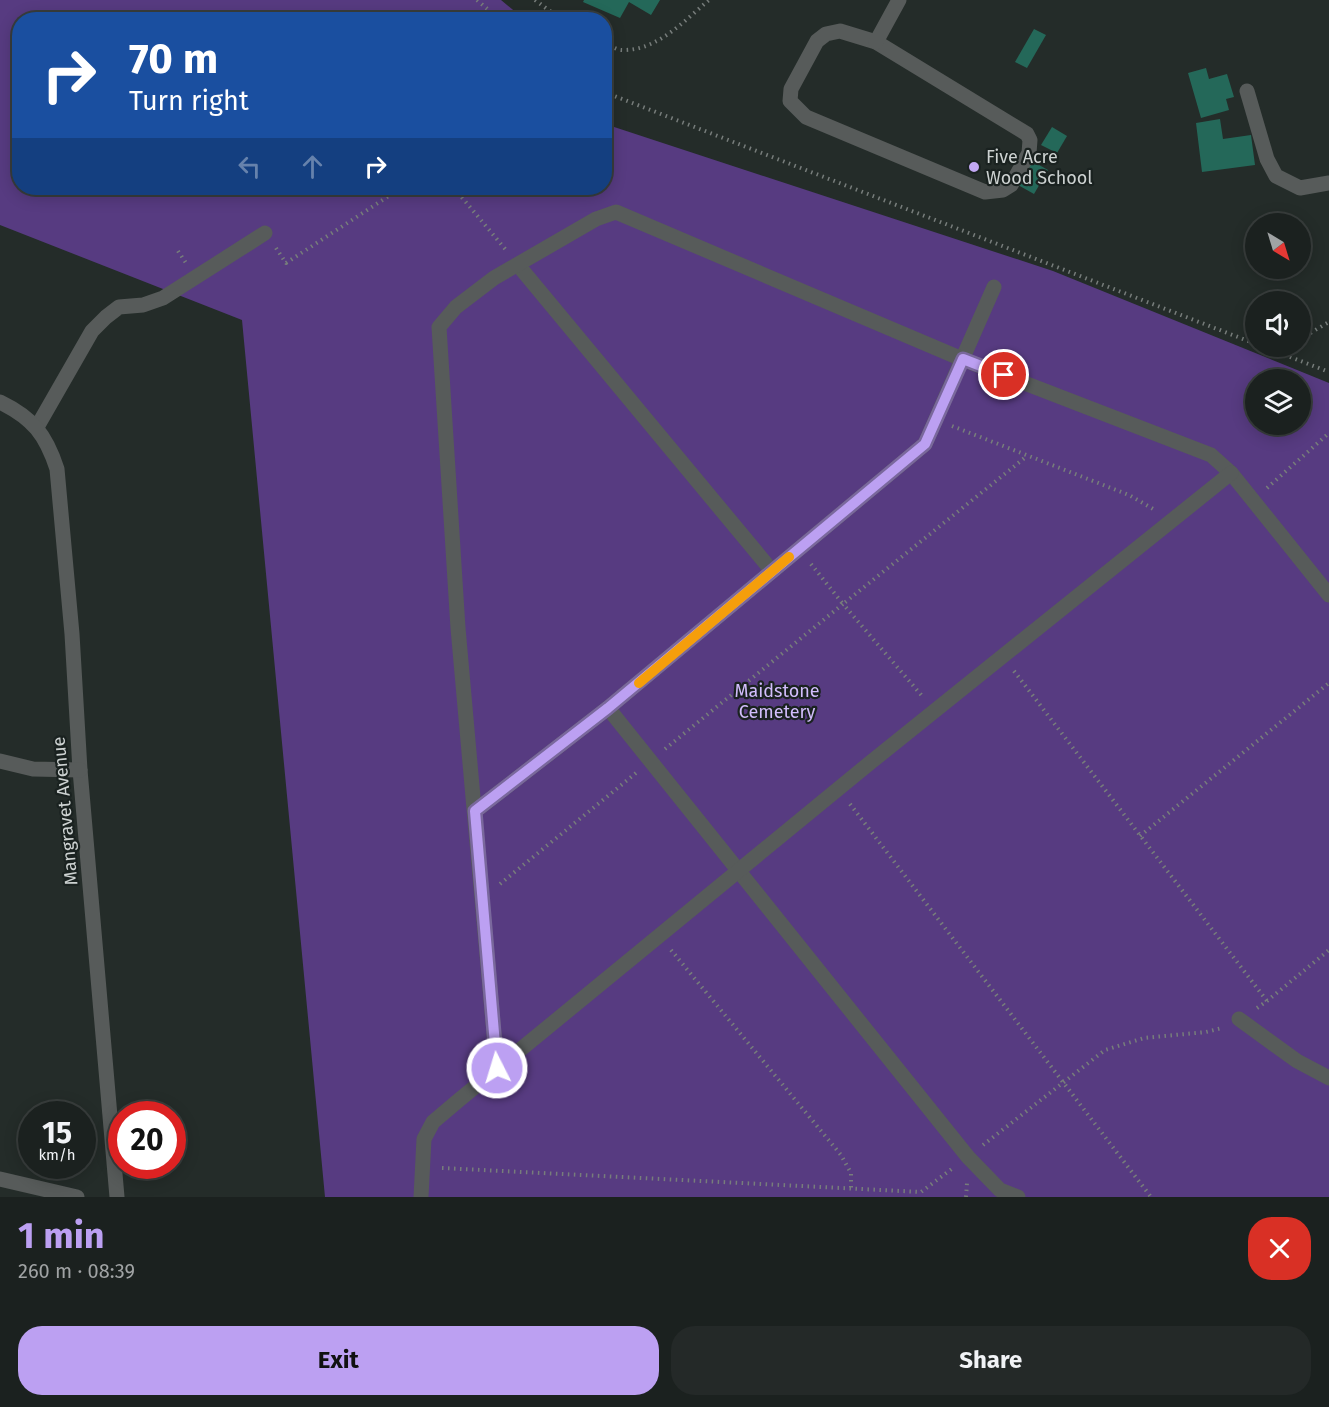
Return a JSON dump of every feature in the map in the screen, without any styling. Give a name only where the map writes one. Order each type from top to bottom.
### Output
[{"type":"street","points":[[876,42],[898,0]]},
{"type":"street","points":[[840,31],[876,42],[1027,134],[1030,140],[1029,153],[1011,185],[1003,190],[986,192],[806,117],[790,101],[790,89],[817,41],[826,34],[840,31]]},
{"type":"street","points":[[1247,91],[1267,159],[1276,177],[1300,188],[1329,183]]},
{"type":"street","points":[[497,1068],[458,628],[439,327],[456,307],[494,278],[596,219],[616,212],[963,359],[1211,455],[1231,473],[1329,595]]},
{"type":"street","points":[[0,402],[15,409],[37,427],[92,331],[106,317],[119,307],[143,305],[163,298],[266,233]]},
{"type":"street","points":[[518,265],[772,571]]},
{"type":"street","points":[[475,811],[608,708],[925,444],[994,288]]},
{"type":"street","name":"Mangravet Avenue","points":[[37,427],[51,449],[57,469],[72,634],[80,770],[117,1197]]},
{"type":"street","points":[[421,1197],[424,1139],[433,1122],[839,789],[1231,473]]},
{"type":"street","points":[[608,708],[968,1157],[1000,1190],[1018,1197]]},
{"type":"street","points":[[0,761],[33,769],[80,770]]},
{"type":"street","points":[[1239,1019],[1297,1061],[1329,1078]]},
{"type":"street","points":[[0,1179],[77,1197]]},
{"type":"path","points":[[477,0],[491,12]]},
{"type":"path","points":[[536,0],[552,12]]},
{"type":"path","points":[[612,46],[620,50],[644,47],[668,35],[709,0]]},
{"type":"path","points":[[612,95],[1245,340]]},
{"type":"path","points":[[266,233],[286,263],[390,195]]},
{"type":"path","points":[[460,195],[518,265]]},
{"type":"path","points":[[1311,333],[1329,322]]},
{"type":"path","points":[[1289,357],[1329,372]]},
{"type":"path","points":[[936,420],[1129,495],[1155,509],[1169,523]]},
{"type":"path","points":[[1253,501],[1329,433]]},
{"type":"path","points":[[483,898],[1027,456]]},
{"type":"path","points":[[799,549],[935,711]]},
{"type":"path","points":[[1003,657],[1267,1001]]},
{"type":"path","points":[[1140,836],[1329,683]]},
{"type":"path","points":[[839,789],[1151,1197]]},
{"type":"path","points":[[659,936],[841,1155],[851,1173],[851,1189]]},
{"type":"path","points":[[422,1167],[921,1192],[1105,1050],[1144,1038],[1206,1032],[1227,1027],[1267,1001],[1329,950]]},
{"type":"green space","name":"Maidstone Cemetery","points":[[0,0],[501,0],[516,12],[12,12],[12,195],[612,195],[612,126],[1053,271],[1245,349],[1245,357],[1265,357],[1294,369],[1245,369],[1245,435],[1311,435],[1311,376],[1329,383],[1329,1197],[325,1197],[242,320],[0,225]]},
{"type":"building","points":[[584,0],[660,0],[651,15],[629,2],[620,18],[612,15],[612,12],[606,12],[583,2]]},
{"type":"building","points":[[1034,29],[1046,35],[1027,68],[1015,62]]},
{"type":"building","points":[[1206,68],[1209,79],[1227,74],[1234,97],[1226,99],[1229,110],[1201,118],[1188,73]]},
{"type":"building","points":[[1220,119],[1223,139],[1251,135],[1255,165],[1202,172],[1196,123]]},
{"type":"building","points":[[1052,127],[1067,136],[1057,153],[1041,145]]},
{"type":"building","points":[[1032,161],[1048,170],[1034,194],[1018,185]]},
{"type":"slow traffic","points":[[639,683],[789,557]]},
{"type":"place","name":"Five Acre Wood School","points":[[974,167]]},
{"type":"route","points":[[497,1068],[475,811],[608,708],[925,444],[963,359],[1004,375]]}]
